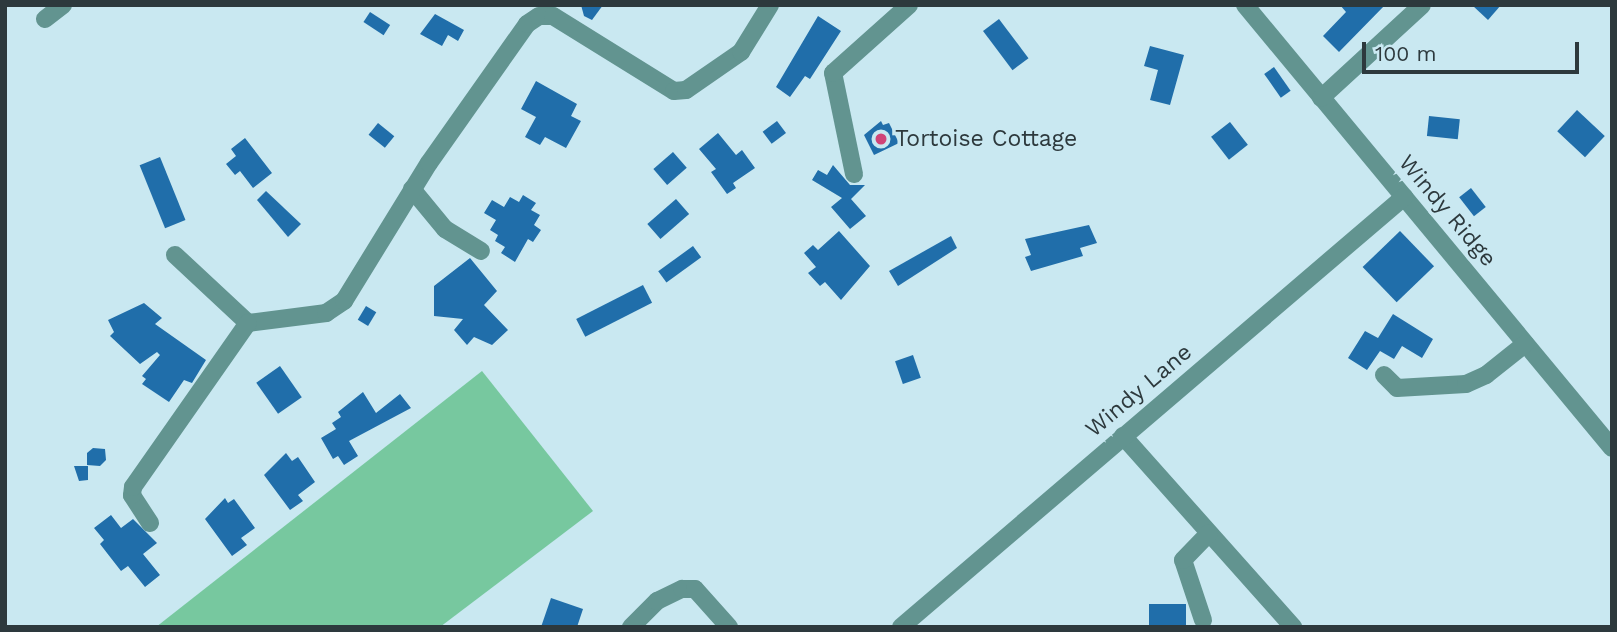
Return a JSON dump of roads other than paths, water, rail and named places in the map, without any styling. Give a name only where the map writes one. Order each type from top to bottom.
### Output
[{"type":"street","points":[[45,19],[63,5]]},
{"type":"street","points":[[150,523],[132,495],[133,487],[248,323],[326,313],[337,308],[412,189],[527,24],[539,16],[553,16],[674,91],[686,90],[741,52],[770,5]]},
{"type":"street","points":[[853,174],[833,73],[909,5]]},
{"type":"street","points":[[1321,97],[1422,5]]},
{"type":"street","name":"Windy Ridge","points":[[1254,9],[1321,97],[1612,449]]},
{"type":"street","points":[[412,189],[445,229],[481,251]]},
{"type":"street","name":"Windy Lane","points":[[903,624],[1404,197]]},
{"type":"street","points":[[175,256],[248,323]]},
{"type":"street","points":[[1384,374],[1397,388],[1466,384],[1486,375],[1525,344]]},
{"type":"street","points":[[1123,436],[1293,627]]},
{"type":"street","points":[[1203,620],[1183,560],[1209,533]]},
{"type":"street","points":[[631,627],[657,601],[681,589],[695,589],[729,627]]},
{"type":"place","name":"Tortoise Cottage","points":[[881,139]]}]
